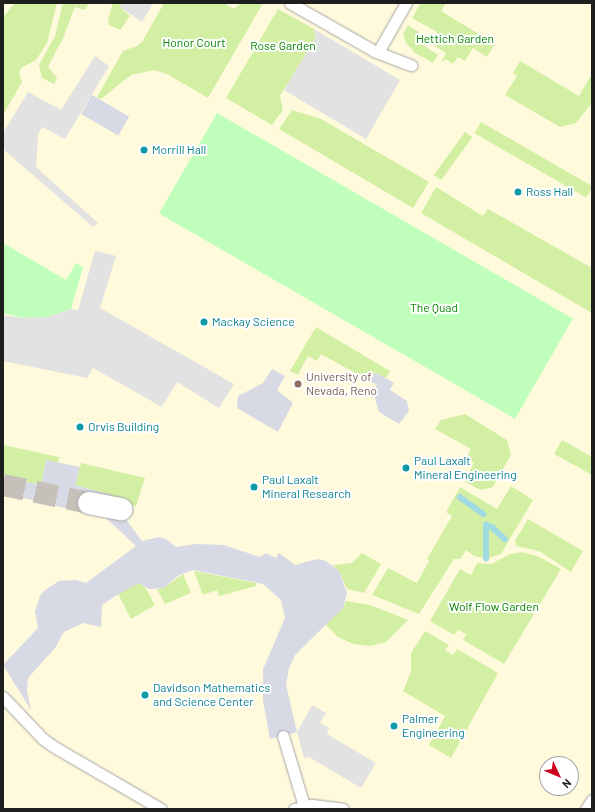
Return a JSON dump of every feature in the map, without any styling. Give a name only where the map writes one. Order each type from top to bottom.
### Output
[{"type":"street","points":[[89,503],[120,510]]},
{"type":"lane","points":[[290,3],[378,52],[411,65]]},
{"type":"lane","points":[[378,52],[406,3]]},
{"type":"lane","points":[[3,697],[42,739],[162,809]]},
{"type":"lane","points":[[283,736],[299,808],[312,805],[343,809]]},
{"type":"lane","points":[[586,809],[592,800]]},
{"type":"shaded area","name":"University of Nevada, Reno","points":[[3,3],[592,3],[592,809],[3,809]]},
{"type":"shaded area","points":[[122,3],[153,3],[142,22],[120,7]]},
{"type":"shaded area","points":[[314,29],[400,80],[366,139],[284,90],[316,37]]},
{"type":"shaded area","points":[[95,56],[109,66],[65,139],[42,127],[38,135],[36,167],[98,223],[93,227],[3,149],[3,133],[28,92],[61,110]]},
{"type":"shaded area","points":[[92,95],[129,116],[118,136],[81,114]]},
{"type":"shaded area","points":[[95,251],[116,256],[100,308],[234,384],[219,408],[177,382],[162,407],[93,368],[87,378],[3,361],[3,315],[23,318],[48,317],[71,309],[78,310]]},
{"type":"shaded area","points":[[272,369],[285,376],[277,390],[293,403],[278,432],[237,408],[238,396],[263,383]]},
{"type":"shaded area","points":[[375,372],[394,383],[390,390],[407,401],[409,411],[399,424],[379,412],[373,392],[377,385],[370,381]]},
{"type":"shaded area","points":[[46,460],[80,467],[75,485],[112,495],[112,501],[142,541],[159,537],[166,539],[176,547],[196,544],[224,545],[260,557],[266,553],[276,558],[279,553],[295,565],[317,559],[326,561],[339,571],[347,593],[343,608],[295,655],[289,668],[286,685],[297,732],[270,739],[263,700],[263,669],[285,618],[281,600],[263,584],[193,570],[179,575],[164,588],[149,589],[139,583],[102,605],[101,627],[83,623],[64,632],[55,648],[28,678],[27,691],[31,710],[3,665],[38,628],[35,612],[40,596],[45,590],[59,581],[76,580],[86,583],[136,546],[106,518],[3,493],[3,477],[41,485]]},
{"type":"shaded area","points":[[312,705],[326,713],[320,723],[329,728],[327,734],[376,763],[361,788],[309,757],[304,758],[297,732]]},
{"type":"green space","points":[[15,3],[57,3],[47,43],[36,60],[21,68],[19,74],[22,82],[3,115],[3,17]]},
{"type":"green space","points":[[63,3],[89,3],[85,10],[75,7],[64,36],[48,67],[57,78],[54,84],[42,78],[39,65],[55,36]]},
{"type":"green space","points":[[113,3],[122,3],[120,7],[130,16],[120,30],[109,25],[108,20]]},
{"type":"green space","name":"Honor Court","points":[[164,3],[224,3],[234,9],[241,3],[263,3],[208,98],[167,74],[154,70],[131,75],[101,99],[97,97],[123,51],[137,46],[142,42]]},
{"type":"green space","name":"Hettich Garden","points":[[421,3],[446,3],[441,11],[495,44],[487,57],[473,48],[465,61],[458,57],[453,64],[446,59],[441,62],[446,53],[430,43],[437,32],[412,18]]},
{"type":"green space","name":"Rose Garden","points":[[278,9],[314,29],[316,37],[280,96],[283,110],[272,125],[226,98]]},
{"type":"green space","name":"Hettich Garden","points":[[408,25],[428,38],[423,45],[438,55],[433,63],[415,53],[406,43],[403,34]]},
{"type":"green space","points":[[520,61],[579,96],[590,77],[592,78],[592,103],[576,123],[560,127],[505,95],[517,76],[513,73]]},
{"type":"green space","points":[[292,110],[321,119],[429,182],[413,208],[279,129]]},
{"type":"green space","name":"The Quad","points":[[217,113],[573,318],[515,419],[159,213]]},
{"type":"green space","points":[[481,122],[592,186],[586,198],[474,133]]},
{"type":"green space","points":[[465,132],[472,137],[441,180],[434,175]]},
{"type":"green space","points":[[436,187],[483,216],[488,209],[592,268],[592,313],[421,213]]},
{"type":"green space","points":[[3,243],[66,280],[76,263],[83,267],[71,309],[48,317],[23,318],[3,313]]},
{"type":"green space","points":[[316,327],[390,371],[386,378],[375,372],[370,381],[321,354],[317,361],[308,356],[298,375],[290,371]]},
{"type":"green space","points":[[465,414],[507,440],[511,455],[493,487],[480,490],[464,481],[474,463],[466,458],[471,449],[435,429],[441,420]]},
{"type":"green space","points":[[562,440],[592,457],[592,475],[554,454]]},
{"type":"green space","points":[[3,445],[59,457],[58,463],[46,460],[41,485],[3,477]]},
{"type":"green space","points":[[81,463],[145,478],[136,506],[112,501],[112,495],[75,485]]},
{"type":"green space","points":[[511,486],[533,500],[501,554],[486,559],[474,556],[466,550],[460,559],[454,559],[419,614],[372,595],[388,568],[417,583],[429,561],[427,559],[452,516],[446,512],[460,487],[497,509]]},
{"type":"green space","points":[[528,519],[583,551],[571,572],[539,551],[516,546],[515,541]]},
{"type":"green space","name":"Wolf Flow Garden","points":[[522,552],[537,556],[561,569],[504,664],[463,640],[466,634],[458,630],[454,635],[430,621],[460,569],[471,575],[477,563],[491,564],[510,554]]},
{"type":"green space","points":[[362,553],[381,564],[364,593],[347,589],[339,571],[333,565],[352,563]]},
{"type":"green space","points":[[194,571],[256,583],[256,586],[219,596],[217,590],[203,595]]},
{"type":"green space","points":[[183,574],[191,593],[165,604],[157,589],[164,588]]},
{"type":"green space","points":[[139,583],[145,587],[155,605],[131,619],[118,594]]},
{"type":"green space","points":[[346,601],[370,605],[408,620],[386,642],[371,646],[353,644],[338,637],[325,624],[343,608]]},
{"type":"green space","points":[[425,631],[449,645],[445,650],[453,655],[457,649],[498,673],[451,758],[429,745],[445,716],[403,691],[411,672],[411,653]]},
{"type":"waterway","points":[[460,497],[483,514]]},
{"type":"waterway","points":[[486,525],[486,559]]},
{"type":"waterway","points":[[487,526],[492,527],[505,539]]},
{"type":"tunnel","points":[[3,485],[89,503]]},
{"type":"place","name":"Morrill Hall","points":[[144,150]]},
{"type":"place","name":"Ross Hall","points":[[518,192]]},
{"type":"place","name":"Mackay Science","points":[[204,322]]},
{"type":"place","name":"University of Nevada, Reno","points":[[298,384]]},
{"type":"place","name":"Orvis Building","points":[[80,427]]},
{"type":"place","name":"Paul Laxalt Mineral Engineering","points":[[406,468]]},
{"type":"place","name":"Paul Laxalt Mineral Research","points":[[254,487]]},
{"type":"place","name":"Davidson Mathematics and Science Center","points":[[145,695]]},
{"type":"place","name":"Palmer Engineering","points":[[394,726]]}]
